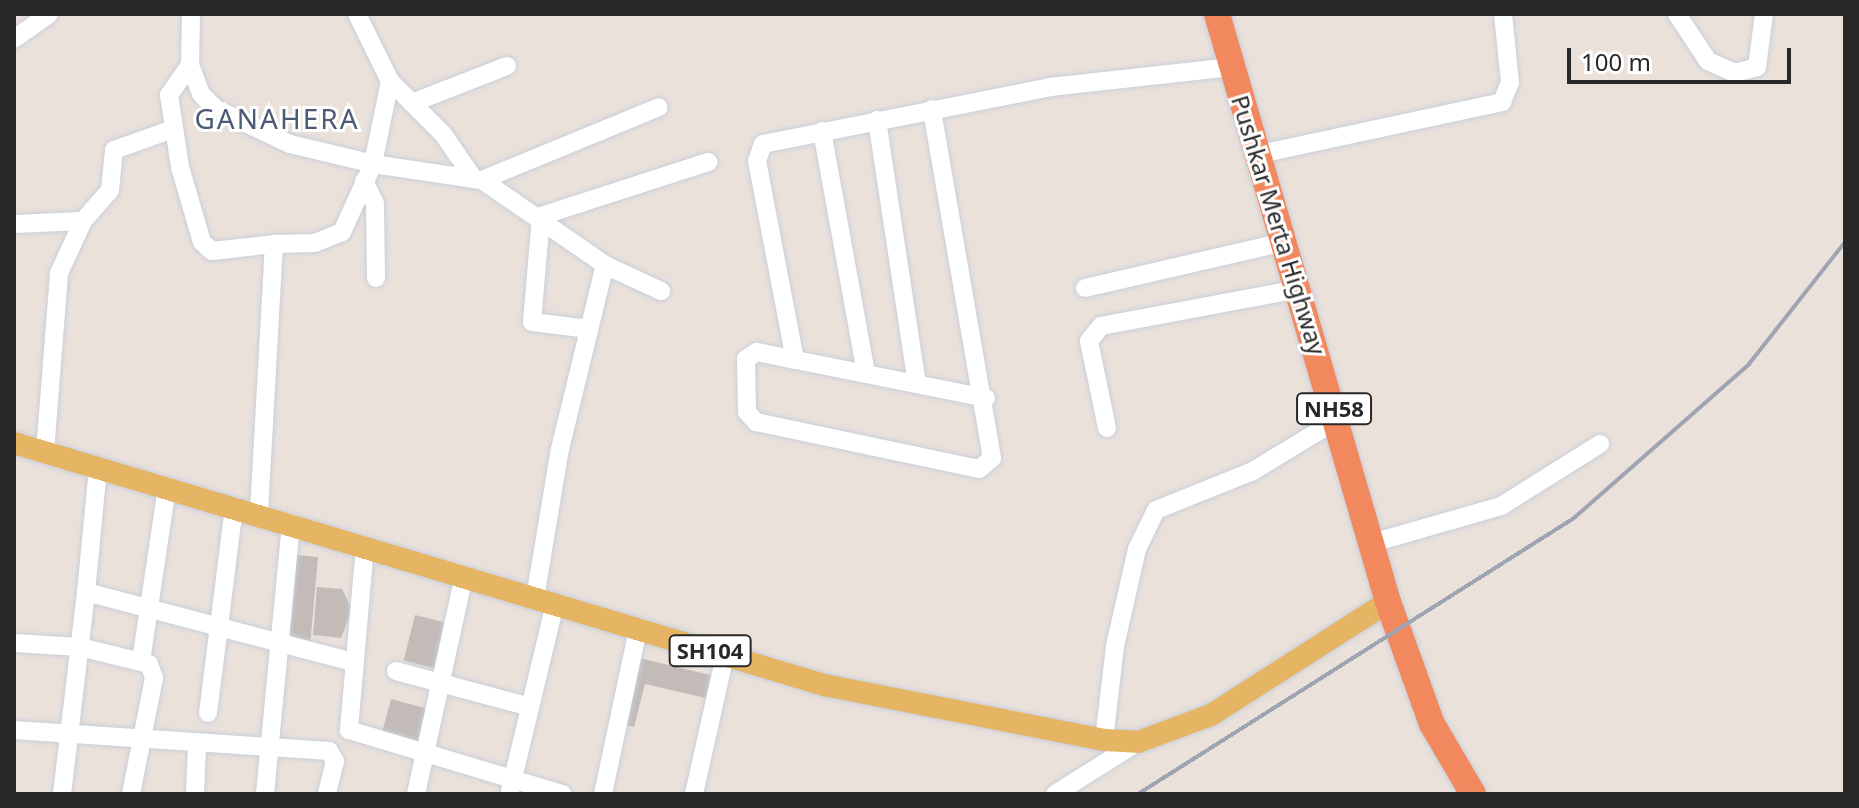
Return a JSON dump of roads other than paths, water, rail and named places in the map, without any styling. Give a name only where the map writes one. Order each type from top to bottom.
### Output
[{"type":"highway","name":"Pushkar Merta Highway","points":[[1217,14],[1388,602],[1452,765],[1473,794]]},
{"type":"main road","name":"SH104","points":[[14,443],[888,702],[1104,740],[1138,742],[1211,715],[1388,602]]},
{"type":"street","points":[[14,39],[49,14]]},
{"type":"street","points":[[191,14],[190,65],[201,94],[238,124],[368,172],[478,180],[659,107]]},
{"type":"street","points":[[357,14],[390,81],[478,180],[541,216],[605,265],[661,291]]},
{"type":"street","points":[[1260,154],[1502,102],[1510,82],[1503,14]]},
{"type":"street","points":[[1677,14],[1708,61],[1747,73],[1761,55],[1764,14]]},
{"type":"street","points":[[190,65],[172,85],[173,129],[206,250],[332,240],[350,223],[368,172],[390,81]]},
{"type":"street","points":[[412,103],[507,66]]},
{"type":"street","points":[[795,360],[757,161],[770,139],[1050,87],[1232,67]]},
{"type":"street","points":[[932,109],[986,398],[994,448],[979,469],[750,418],[746,359],[757,352],[986,398]]},
{"type":"street","points":[[877,120],[917,384]]},
{"type":"street","points":[[45,452],[59,273],[83,221],[110,190],[114,150],[173,129]]},
{"type":"street","points":[[822,131],[866,374]]},
{"type":"street","points":[[541,216],[708,162]]},
{"type":"street","points":[[368,172],[375,204],[376,278]]},
{"type":"street","points":[[541,216],[532,322],[589,329]]},
{"type":"street","points":[[14,224],[83,221]]},
{"type":"street","points":[[1085,288],[1285,242]]},
{"type":"street","points":[[259,516],[274,244]]},
{"type":"street","points":[[511,788],[530,707],[545,600],[560,449],[605,265]]},
{"type":"street","points":[[1107,428],[1089,341],[1101,326],[1299,289]]},
{"type":"street","points":[[1104,740],[1115,646],[1137,549],[1156,510],[1253,471],[1337,420]]},
{"type":"street","points":[[1372,543],[1501,506],[1600,444]]},
{"type":"street","points":[[62,794],[98,468]]},
{"type":"street","points":[[141,661],[167,488]]},
{"type":"street","points":[[208,713],[234,508]]},
{"type":"street","points":[[265,794],[273,746],[291,523]]},
{"type":"street","points":[[365,546],[352,662],[349,730],[511,788],[563,794]]},
{"type":"street","points":[[416,794],[464,576]]},
{"type":"street","points":[[86,592],[220,623],[280,645],[352,662]]},
{"type":"street","points":[[603,794],[638,629]]},
{"type":"street","points":[[14,643],[80,647],[141,661],[154,678],[131,794]]},
{"type":"street","points":[[694,794],[725,655]]},
{"type":"street","points":[[396,671],[530,707]]},
{"type":"street","points":[[14,730],[197,746],[273,746],[333,752],[327,794]]},
{"type":"street","points":[[1055,794],[1138,742]]},
{"type":"street","points":[[195,794],[197,746]]},
{"type":"street","points":[[1452,765],[1460,794]]},
{"type":"railway","points":[[1138,794],[1574,518],[1749,364],[1845,242]]},
{"type":"district","name":"GANAHERA","points":[[277,118]]}]
